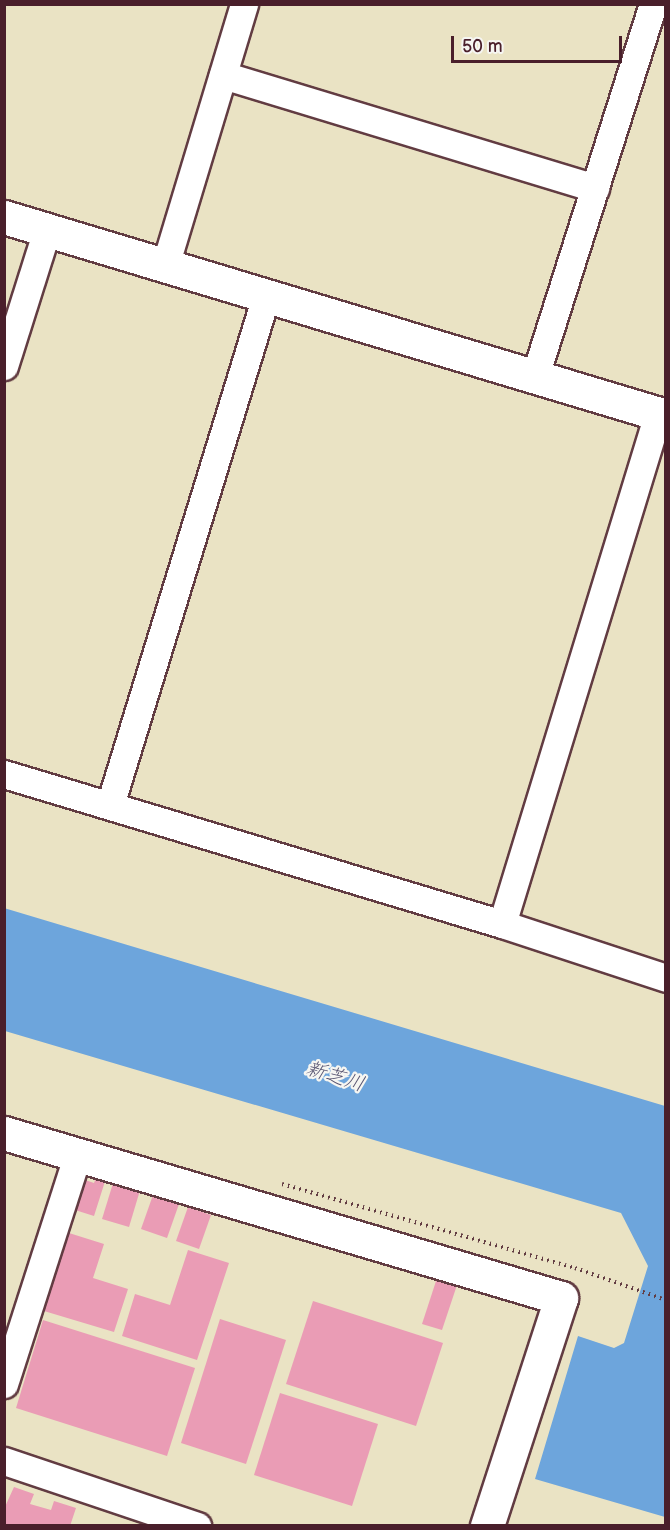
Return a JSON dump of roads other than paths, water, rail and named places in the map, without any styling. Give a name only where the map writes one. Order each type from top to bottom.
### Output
[{"type":"street","points":[[165,266],[244,4]]},
{"type":"street","points":[[535,376],[653,4]]},
{"type":"street","points":[[223,75],[595,188]]},
{"type":"street","points":[[4,217],[662,415],[502,924]]},
{"type":"street","points":[[4,366],[46,230]]},
{"type":"street","points":[[110,805],[266,296]]},
{"type":"street","points":[[4,774],[502,924],[666,978]]},
{"type":"street","points":[[4,1133],[561,1298],[487,1526]]},
{"type":"street","points":[[4,1384],[78,1154]]},
{"type":"street","points":[[4,1461],[197,1526]]},
{"type":"water","name":"新芝川","points":[[4,908],[665,1106],[665,1517],[535,1479],[578,1336],[614,1348],[624,1343],[648,1266],[621,1213],[5,1031]]}]
